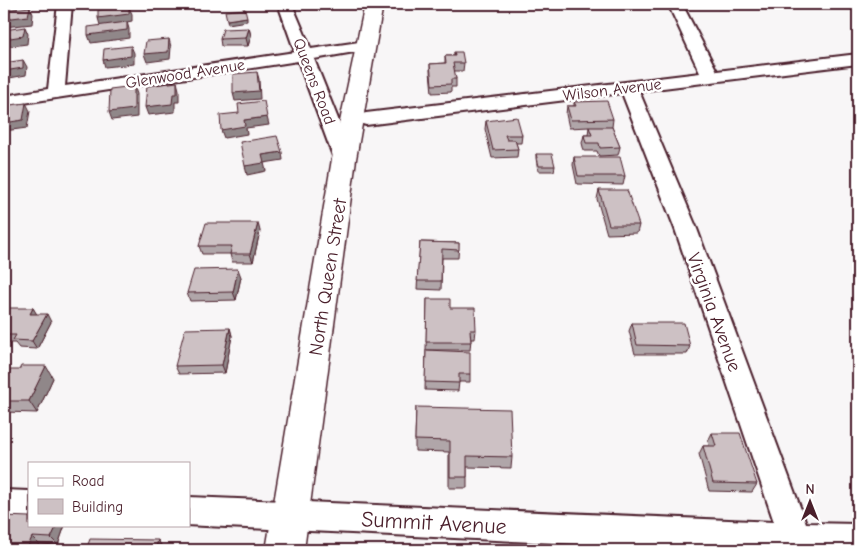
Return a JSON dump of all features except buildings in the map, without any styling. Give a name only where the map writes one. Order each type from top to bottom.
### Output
[{"type":"main road","name":"North Queen Street","points":[[288,533],[344,159],[374,4]]},
{"type":"street","points":[[56,93],[65,4]]},
{"type":"street","name":"Queens Road","points":[[285,4],[344,159]]},
{"type":"street","points":[[674,4],[711,77]]},
{"type":"street","name":"Glenwood Avenue","points":[[4,101],[366,46]]},
{"type":"street","name":"Wilson Avenue","points":[[366,119],[858,59]]},
{"type":"street","name":"Virginia Avenue","points":[[629,88],[686,229],[796,539]]},
{"type":"street","points":[[4,505],[28,506]]},
{"type":"street","name":"Summit Avenue","points":[[190,512],[288,533],[858,540]]},
{"type":"shaded area","points":[[303,4],[364,4],[363,7],[306,11]]}]
